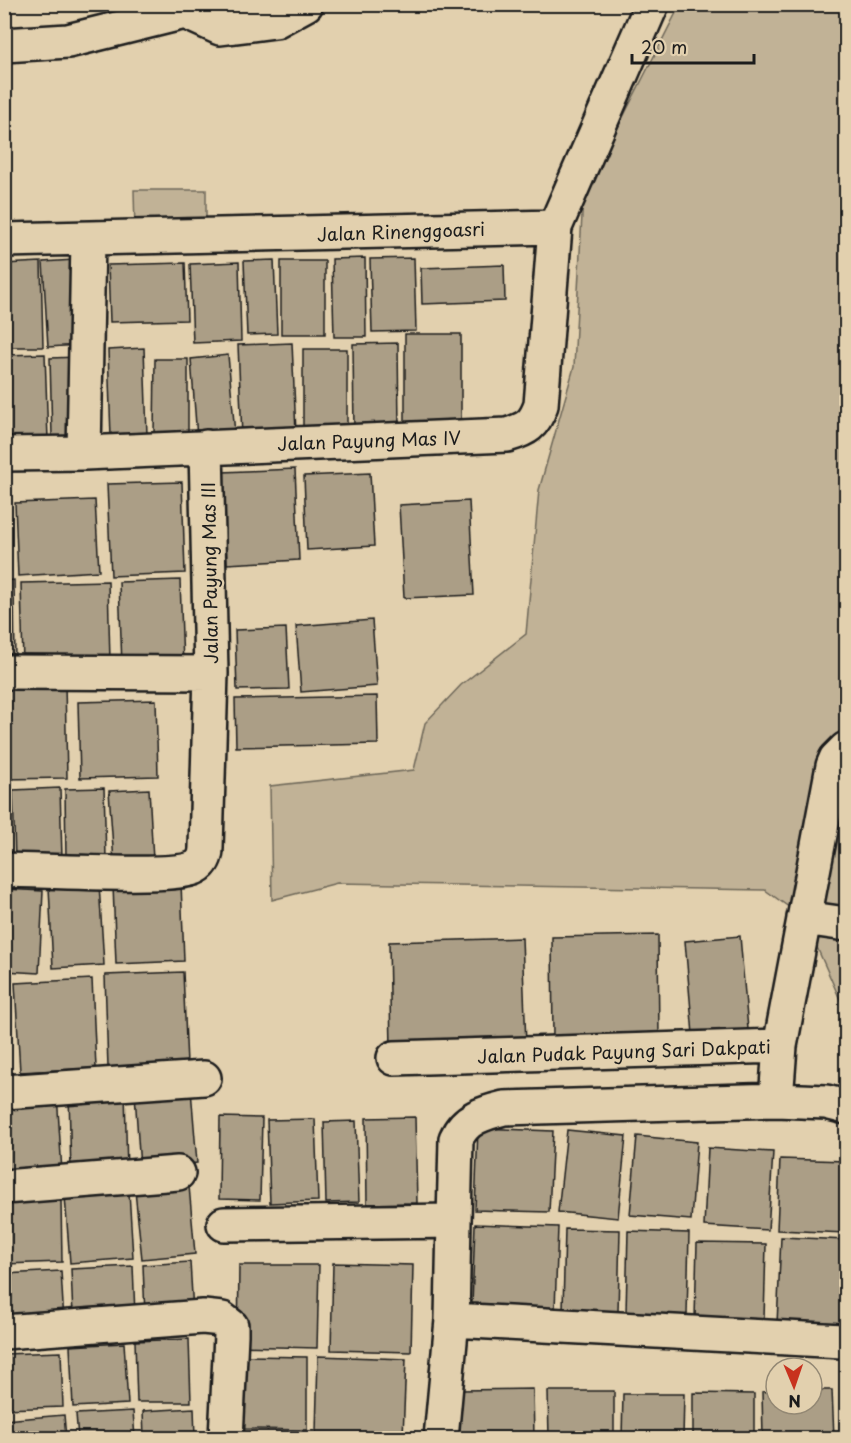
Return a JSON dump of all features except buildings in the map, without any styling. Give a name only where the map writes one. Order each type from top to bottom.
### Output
[{"type":"street","points":[[4,45],[68,41],[185,8],[220,28],[275,21],[306,4]]},
{"type":"street","points":[[555,227],[652,4]]},
{"type":"street","name":"Jalan Rinenggoasri","points":[[4,240],[555,227]]},
{"type":"street","name":"Jalan Payung Mas IV","points":[[4,454],[84,453],[507,435],[531,424],[541,405],[555,227]]},
{"type":"street","points":[[84,453],[87,239]]},
{"type":"street","name":"Jalan Payung Mas III","points":[[4,672],[211,673],[206,447]]},
{"type":"street","points":[[4,870],[160,873],[195,868],[205,858],[206,848],[211,673]]},
{"type":"street","points":[[780,1046],[833,766],[836,759],[846,749]]},
{"type":"street","points":[[804,918],[846,924]]},
{"type":"street","name":"Jalan Pudak Payung Sari Dakpati","points":[[394,1058],[780,1046],[776,1100]]},
{"type":"street","points":[[4,1092],[204,1078]]},
{"type":"street","points":[[441,1438],[452,1320],[456,1139],[469,1120],[486,1112],[504,1108],[776,1100],[826,1102],[846,1107]]},
{"type":"street","points":[[4,1187],[178,1173]]},
{"type":"street","points":[[224,1224],[454,1221]]},
{"type":"street","points":[[4,1332],[203,1317],[222,1319],[231,1326],[226,1438]]},
{"type":"street","points":[[452,1320],[842,1341]]},
{"type":"shaded area","points":[[680,5],[846,5],[846,1013],[804,918],[765,890],[337,883],[272,900],[270,786],[414,770],[425,723],[461,685],[526,634],[539,490],[574,367],[583,196]]},
{"type":"shaded area","points":[[134,190],[206,190],[206,230],[135,231]]}]
